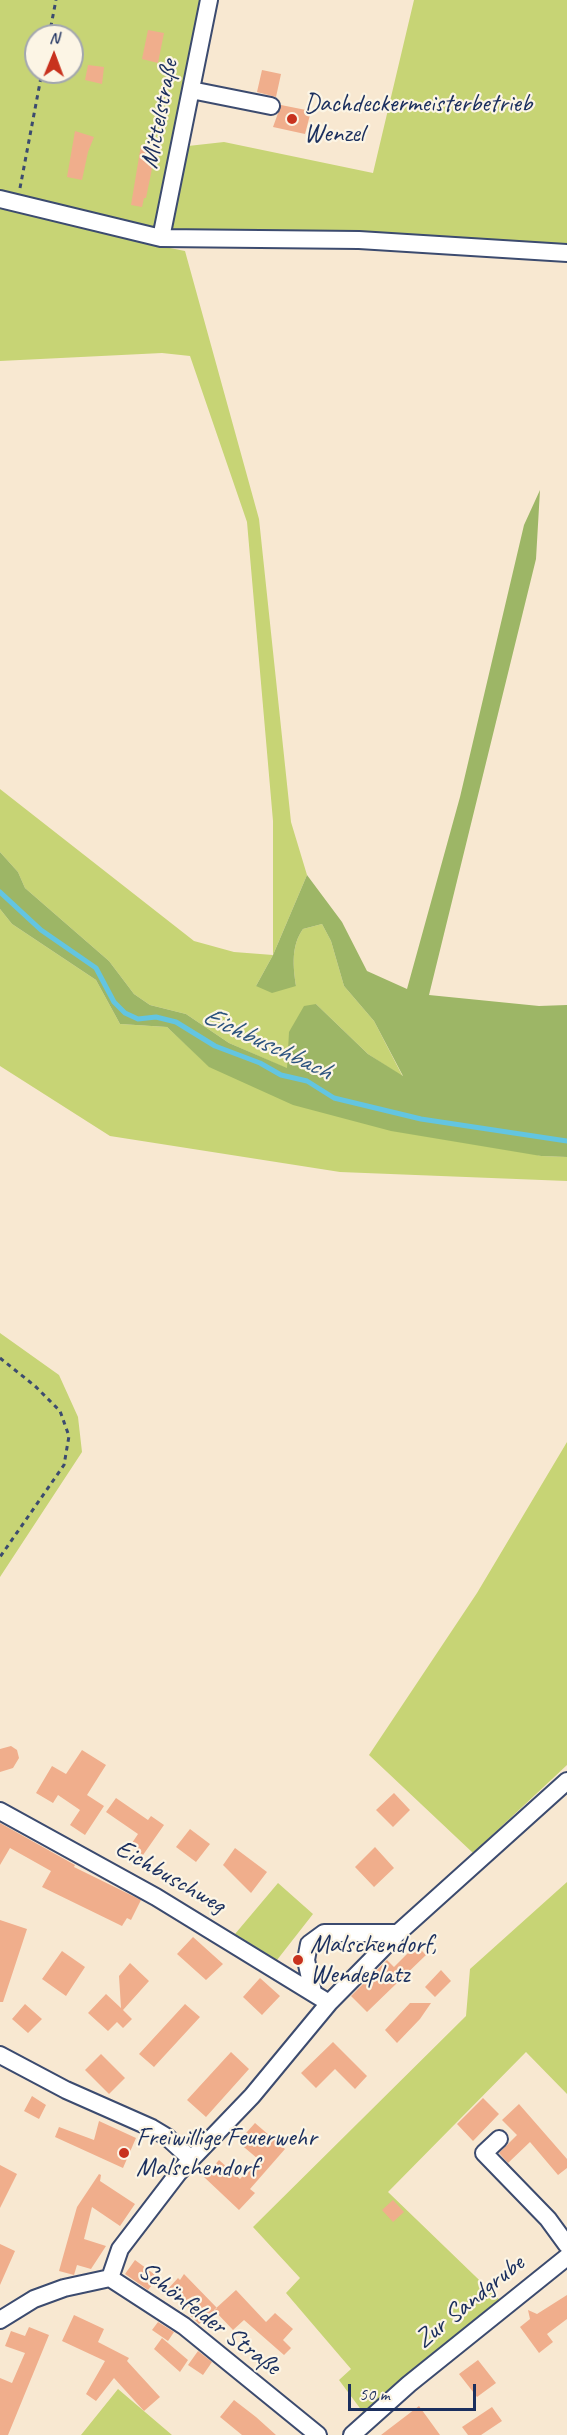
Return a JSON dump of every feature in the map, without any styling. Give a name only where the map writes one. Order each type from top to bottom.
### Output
[{"type":"street","name":"Mittelstraße","points":[[161,238],[209,0]]},
{"type":"street","points":[[191,90],[271,106]]},
{"type":"street","points":[[0,199],[161,238],[359,240],[567,253]]},
{"type":"street","name":"Schönfelder Straße","points":[[318,2435],[184,2326],[110,2278],[120,2248],[191,2159],[252,2096],[329,2003],[398,1933],[567,1780]]},
{"type":"street","name":"Eichbuschweg","points":[[0,1811],[156,1897],[329,2003]]},
{"type":"street","points":[[312,1992],[306,1960],[309,1944],[324,1933],[398,1933]]},
{"type":"street","points":[[0,2055],[66,2090],[152,2128],[167,2137],[191,2159]]},
{"type":"street","points":[[499,2139],[484,2153],[548,2219],[567,2245]]},
{"type":"street","name":"Zur Sandgrube","points":[[352,2435],[409,2384],[567,2257]]},
{"type":"street","points":[[0,2320],[34,2299],[64,2288],[110,2278]]},
{"type":"path","points":[[51,24],[56,0]]},
{"type":"path","points":[[22,204],[20,189],[40,84]]},
{"type":"path","points":[[0,1358],[35,1386],[60,1411],[69,1436],[64,1465],[0,1557]]},
{"type":"green space","points":[[0,0],[207,0],[179,147],[224,142],[373,173],[414,0],[567,0],[567,249],[161,238],[0,199]]},
{"type":"green space","points":[[0,206],[130,240],[185,251],[259,519],[291,822],[307,875],[273,955],[273,821],[247,522],[190,356],[162,353],[0,361]]},
{"type":"green space","points":[[540,490],[536,559],[429,995],[539,1006],[567,1005],[567,1157],[541,1156],[391,1131],[293,1105],[209,1067],[167,1027],[120,1024],[96,980],[12,924],[0,909],[0,852],[18,872],[25,888],[109,961],[134,994],[150,1005],[186,1014],[229,1043],[287,1068],[289,1032],[304,1006],[316,1004],[368,1054],[403,1076],[374,1021],[344,986],[331,941],[322,924],[303,929],[296,942],[294,971],[296,986],[272,993],[256,986],[273,955],[307,875],[342,922],[367,971],[407,989],[460,797],[524,525]]},
{"type":"green space","points":[[0,789],[194,941],[234,952],[273,955],[256,986],[296,986],[294,956],[296,942],[303,929],[322,924],[331,941],[344,986],[374,1021],[403,1077],[368,1054],[316,1004],[288,1069],[229,1043],[186,1014],[150,1005],[134,994],[109,961],[25,888],[18,872],[0,852]]},
{"type":"green space","points":[[0,909],[12,924],[96,980],[120,1024],[167,1027],[210,1067],[541,1156],[567,1157],[567,1181],[340,1172],[110,1136],[0,1066]]},
{"type":"green space","points":[[0,1333],[59,1375],[78,1417],[82,1452],[0,1577]]},
{"type":"green space","points":[[567,1442],[567,1765],[473,1853],[369,1755],[477,1593]]},
{"type":"green space","points":[[567,1882],[567,2094],[526,2052],[388,2192],[503,2303],[365,2415],[339,2380],[351,2369],[286,2293],[300,2278],[253,2227],[466,2016],[470,1969]]},
{"type":"green space","points":[[278,1883],[313,1914],[277,1960],[235,1934]]},
{"type":"green space","points":[[118,2389],[172,2435],[81,2435]]},
{"type":"building","points":[[148,30],[164,33],[158,63],[142,59]]},
{"type":"building","points":[[88,65],[104,67],[102,84],[85,80]]},
{"type":"building","points":[[262,70],[281,74],[276,97],[257,92]]},
{"type":"building","name":"Dachdeckermeisterbetrieb Wenzel","points":[[281,105],[311,111],[305,134],[273,127]]},
{"type":"building","points":[[75,131],[94,137],[82,180],[67,177]]},
{"type":"building","points":[[141,145],[156,149],[142,207],[131,205]]},
{"type":"building","points":[[11,1746],[17,1750],[19,1758],[13,1768],[0,1772],[0,1749]]},
{"type":"building","points":[[82,1750],[106,1765],[87,1795],[104,1806],[85,1835],[70,1825],[80,1810],[58,1795],[53,1803],[36,1793],[52,1766],[66,1774]]},
{"type":"building","points":[[394,1793],[410,1810],[393,1827],[376,1810]]},
{"type":"building","points":[[116,1798],[148,1820],[151,1816],[164,1825],[143,1855],[130,1846],[138,1834],[106,1812]]},
{"type":"building","points":[[0,1823],[75,1865],[74,1867],[141,1900],[131,1920],[127,1918],[122,1926],[42,1887],[51,1871],[10,1848],[0,1865]]},
{"type":"building","points":[[190,1829],[210,1844],[196,1862],[176,1847]]},
{"type":"building","points":[[375,1847],[394,1868],[374,1887],[355,1867]]},
{"type":"building","points":[[235,1848],[267,1872],[251,1893],[223,1865]]},
{"type":"building","points":[[0,1920],[27,1929],[3,2002],[0,2002]]},
{"type":"building","points":[[193,1937],[223,1964],[206,1980],[177,1954]]},
{"type":"building","points":[[416,1945],[426,1955],[367,2012],[351,1996],[387,1960],[394,1967]]},
{"type":"building","points":[[62,1951],[85,1967],[66,1996],[42,1979]]},
{"type":"building","points":[[130,1963],[149,1981],[123,2010],[132,2019],[123,2028],[117,2022],[108,2031],[88,2013],[106,1994],[121,2008],[119,1976]]},
{"type":"building","points":[[441,1970],[451,1981],[435,1997],[425,1987]]},
{"type":"building","points":[[260,1978],[280,1996],[262,2015],[243,1997]]},
{"type":"building","points":[[410,2003],[431,2003],[420,2019],[397,2043],[385,2030]]},
{"type":"building","points":[[25,2004],[42,2019],[28,2033],[12,2019]]},
{"type":"building","points":[[185,2004],[200,2017],[154,2067],[139,2054]]},
{"type":"building","points":[[333,2042],[367,2076],[355,2089],[335,2069],[316,2088],[301,2073]]},
{"type":"building","points":[[231,2052],[249,2069],[206,2117],[187,2100]]},
{"type":"building","points":[[101,2054],[125,2078],[109,2094],[85,2070]]},
{"type":"building","points":[[32,2096],[46,2105],[39,2119],[24,2111]]},
{"type":"building","points":[[483,2098],[499,2114],[473,2141],[457,2124]]},
{"type":"building","points":[[519,2104],[567,2159],[567,2168],[558,2175],[530,2142],[508,2163],[499,2153],[517,2135],[502,2120]]},
{"type":"building","points":[[99,2121],[136,2138],[123,2168],[55,2137],[59,2127],[94,2140]]},
{"type":"building","points":[[255,2123],[285,2149],[250,2189],[255,2193],[239,2210],[204,2177],[219,2160],[240,2179],[258,2159],[238,2142]]},
{"type":"building","points":[[0,2165],[17,2174],[0,2208]]},
{"type":"building","points":[[99,2174],[101,2175],[100,2181],[135,2204],[120,2226],[92,2207],[84,2239],[106,2246],[91,2269],[77,2265],[74,2275],[59,2271],[77,2207]]},
{"type":"building","points":[[393,2200],[404,2212],[393,2222],[382,2210]]},
{"type":"building","points":[[0,2244],[15,2251],[0,2285]]},
{"type":"building","points":[[135,2260],[158,2277],[148,2290],[125,2274]]},
{"type":"building","points":[[184,2274],[217,2308],[199,2324],[188,2313],[192,2310],[167,2290]]},
{"type":"building","points":[[236,2290],[266,2322],[275,2313],[293,2329],[283,2340],[291,2348],[284,2355],[244,2320],[233,2330],[214,2310]]},
{"type":"building","points":[[567,2295],[567,2319],[547,2334],[553,2342],[539,2353],[520,2327],[530,2319],[528,2310],[537,2314]]},
{"type":"building","points":[[74,2315],[104,2329],[98,2342],[129,2358],[127,2361],[160,2397],[144,2411],[114,2378],[96,2401],[86,2394],[105,2361],[62,2341]]},
{"type":"building","points":[[158,2322],[174,2332],[168,2341],[152,2330]]},
{"type":"building","points":[[29,2327],[49,2335],[8,2435],[0,2435],[0,2378],[12,2383],[25,2353],[5,2346],[11,2331],[25,2336]]},
{"type":"building","points":[[162,2338],[188,2360],[180,2372],[154,2349]]},
{"type":"building","points":[[198,2351],[212,2362],[203,2375],[188,2365]]},
{"type":"building","points":[[478,2360],[496,2383],[477,2397],[459,2374]]},
{"type":"building","points":[[234,2400],[276,2435],[242,2435],[220,2417]]},
{"type":"building","points":[[419,2406],[440,2435],[381,2435]]},
{"type":"building","points":[[492,2407],[502,2421],[481,2435],[468,2435],[462,2427]]},
{"type":"waterway","name":"Eichbuschbach","points":[[0,892],[41,930],[96,968],[114,1002],[125,1013],[138,1019],[156,1017],[176,1022],[215,1046],[260,1063],[281,1075],[307,1081],[334,1098],[421,1119],[567,1141]]},
{"type":"place","name":"Dachdeckermeisterbetrieb Wenzel","points":[[292,119]]},
{"type":"place","name":"Malschendorf, Wendeplatz","points":[[298,1960]]},
{"type":"place","name":"Freiwillige Feuerwehr Malschendorf","points":[[124,2153]]}]
